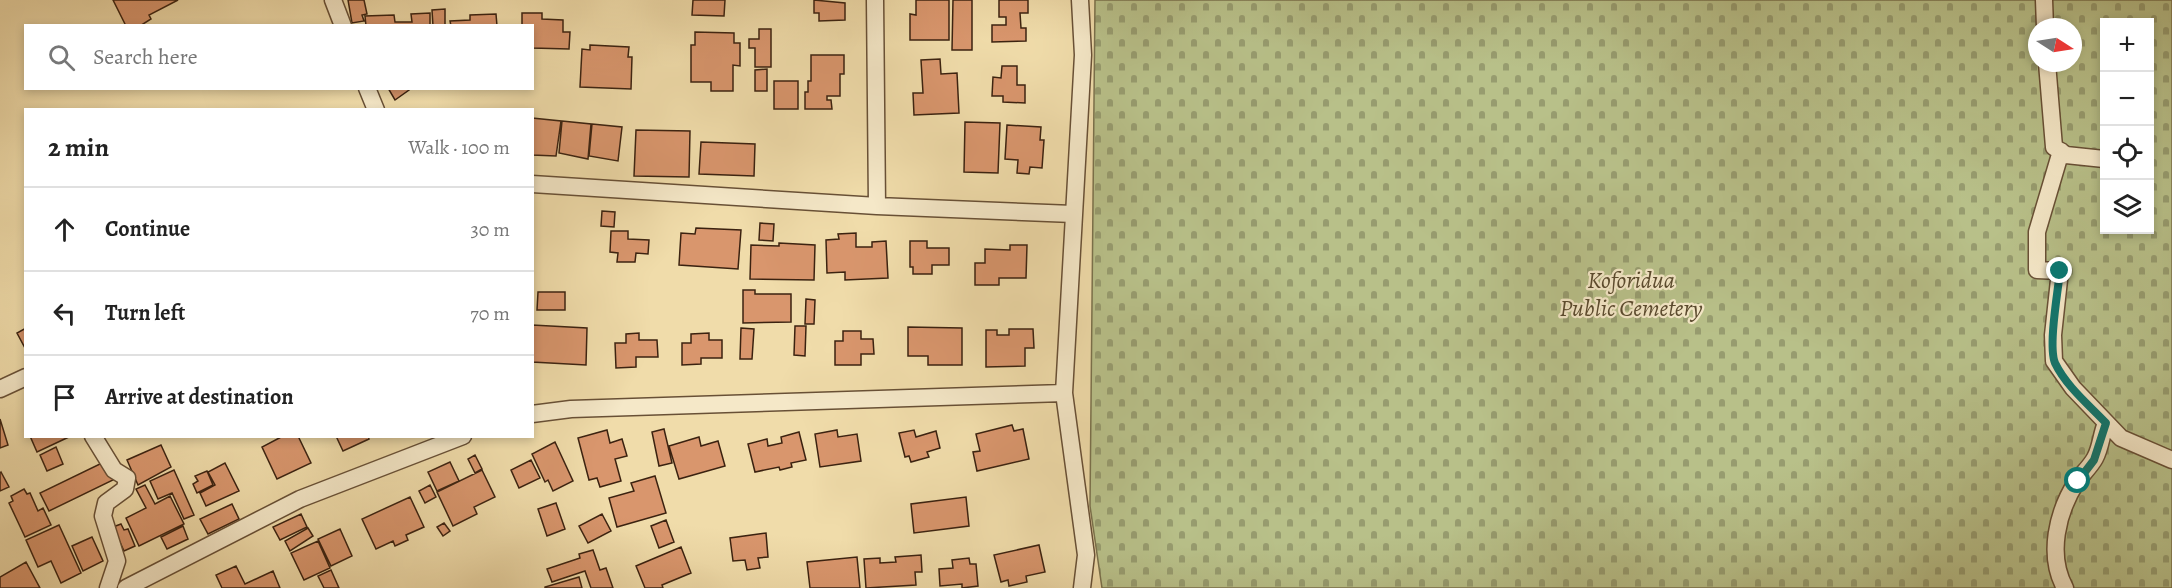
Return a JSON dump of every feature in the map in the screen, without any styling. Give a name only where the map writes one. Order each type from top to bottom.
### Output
[{"type":"street","points":[[333,0],[342,24]]},
{"type":"street","points":[[875,0],[877,206]]},
{"type":"street","points":[[1080,0],[1083,55],[1064,393],[1086,555],[1082,588]]},
{"type":"street","points":[[2044,0],[2045,18]]},
{"type":"street","points":[[2048,72],[2054,147],[2066,155],[2100,159]]},
{"type":"street","points":[[368,90],[375,108]]},
{"type":"street","points":[[2061,151],[2037,232],[2037,270],[2060,271],[2053,335],[2054,361],[2073,388],[2121,438],[2172,460]]},
{"type":"street","points":[[534,184],[877,206],[1073,214]]},
{"type":"street","points":[[0,389],[24,378]]},
{"type":"street","points":[[534,414],[571,409],[1064,393]]},
{"type":"street","points":[[2065,588],[2055,562],[2054,544],[2078,481],[2088,469],[2099,448],[2106,423]]},
{"type":"street","points":[[94,438],[114,470],[126,478],[125,489],[106,503],[103,516],[117,561],[108,588]]},
{"type":"street","points":[[126,588],[300,499],[458,438]]},
{"type":"green space","name":"Koforidua Public Cemetery","points":[[1095,0],[2172,0],[2172,588],[1102,588],[1090,506]]},
{"type":"building","points":[[113,0],[178,0],[149,15],[151,19],[143,24],[125,24]]},
{"type":"building","points":[[348,0],[364,0],[367,14],[362,15],[364,21],[352,23]]},
{"type":"building","points":[[693,0],[725,0],[724,16],[692,15]]},
{"type":"building","points":[[814,0],[845,3],[845,20],[819,21],[819,13],[814,13]]},
{"type":"building","points":[[916,0],[949,0],[949,40],[910,40],[910,14],[916,15]]},
{"type":"building","points":[[953,0],[972,0],[972,50],[952,50]]},
{"type":"building","points":[[999,0],[1028,0],[1028,13],[1020,13],[1021,28],[1026,28],[1026,41],[992,42],[992,25],[1006,25],[1006,17],[999,17]]},
{"type":"building","points":[[445,9],[445,24],[433,24],[432,10]]},
{"type":"building","points":[[430,13],[430,24],[366,24],[365,16],[394,15],[395,22],[412,22],[411,14]]},
{"type":"building","points":[[522,13],[542,13],[542,19],[563,20],[563,32],[570,32],[569,49],[534,48],[534,24],[522,24]]},
{"type":"building","points":[[496,14],[497,24],[451,24],[450,21],[470,20],[470,15]]},
{"type":"building","points":[[759,29],[771,29],[771,67],[755,67],[755,48],[749,48],[749,39],[759,39]]},
{"type":"building","points":[[695,32],[734,33],[734,43],[740,43],[740,66],[733,65],[733,91],[711,91],[711,82],[691,82],[691,45],[695,45]]},
{"type":"building","points":[[590,45],[629,47],[628,57],[632,57],[631,89],[580,87],[582,49],[590,50]]},
{"type":"building","points":[[811,55],[844,55],[844,74],[840,74],[840,96],[827,96],[827,100],[831,100],[832,109],[805,109],[805,92],[808,92],[808,81],[811,81]]},
{"type":"building","points":[[940,59],[941,74],[957,73],[959,113],[914,115],[913,93],[923,93],[921,60]]},
{"type":"building","points":[[1002,66],[1017,66],[1017,85],[1025,85],[1025,103],[1003,102],[1003,96],[992,96],[993,77],[1001,78]]},
{"type":"building","points":[[767,69],[767,91],[755,91],[755,70]]},
{"type":"building","points":[[774,81],[798,81],[798,109],[774,109]]},
{"type":"building","points":[[389,90],[409,90],[395,100]]},
{"type":"building","points":[[534,118],[561,121],[556,156],[534,155]]},
{"type":"building","points":[[562,121],[591,124],[588,159],[559,153]]},
{"type":"building","points":[[965,122],[1000,123],[998,173],[964,172]]},
{"type":"building","points":[[592,124],[622,127],[618,161],[589,156]]},
{"type":"building","points":[[1007,125],[1041,127],[1040,140],[1044,140],[1042,168],[1030,167],[1029,174],[1017,173],[1018,160],[1005,159]]},
{"type":"building","points":[[636,130],[690,131],[689,177],[634,176]]},
{"type":"building","points":[[701,142],[755,144],[754,176],[699,174]]},
{"type":"building","points":[[602,211],[615,212],[614,227],[601,226]]},
{"type":"building","points":[[760,223],[774,224],[773,241],[759,240]]},
{"type":"building","points":[[696,228],[741,230],[738,269],[679,265],[681,233],[695,234]]},
{"type":"building","points":[[611,231],[628,231],[628,239],[649,240],[648,254],[636,253],[635,262],[617,262],[618,253],[610,252]]},
{"type":"building","points":[[856,233],[856,247],[872,247],[872,242],[886,241],[888,278],[845,280],[845,272],[827,273],[826,240],[839,239],[838,234]]},
{"type":"building","points":[[910,241],[927,241],[927,248],[949,248],[949,265],[932,265],[932,274],[913,274],[913,267],[910,267]]},
{"type":"building","points":[[779,243],[815,245],[814,280],[750,279],[751,245],[779,246]]},
{"type":"building","points":[[1010,245],[1027,245],[1026,278],[999,278],[999,285],[975,285],[975,263],[985,263],[985,249],[1010,250]]},
{"type":"building","points":[[743,290],[755,290],[755,294],[791,294],[791,322],[743,323]]},
{"type":"building","points":[[538,292],[565,292],[565,310],[537,310]]},
{"type":"building","points":[[806,299],[815,300],[814,324],[805,324]]},
{"type":"building","points":[[534,325],[587,328],[586,365],[534,362]]},
{"type":"building","points":[[795,326],[806,326],[805,356],[794,355]]},
{"type":"building","points":[[908,327],[962,328],[962,365],[928,365],[928,356],[908,356]]},
{"type":"building","points":[[741,328],[754,329],[752,359],[740,359]]},
{"type":"building","points":[[24,329],[24,346],[17,333]]},
{"type":"building","points":[[1009,329],[1033,329],[1034,348],[1025,348],[1025,366],[986,367],[986,330],[997,330],[997,335],[1009,335]]},
{"type":"building","points":[[843,331],[861,331],[861,339],[873,339],[874,354],[861,354],[861,365],[835,365],[835,341],[843,341]]},
{"type":"building","points":[[639,333],[639,340],[657,340],[658,357],[636,357],[636,367],[616,368],[615,343],[626,343],[626,334]]},
{"type":"building","points":[[709,333],[709,340],[722,340],[722,358],[701,358],[701,364],[682,365],[682,343],[691,343],[691,334]]},
{"type":"building","points":[[0,419],[8,445],[0,448]]},
{"type":"building","points":[[1012,425],[1014,431],[1023,429],[1029,459],[977,471],[973,452],[980,451],[976,434]]},
{"type":"building","points":[[664,429],[672,463],[659,466],[652,432]]},
{"type":"building","points":[[607,430],[610,443],[622,439],[627,456],[615,459],[621,481],[600,487],[597,478],[589,480],[578,438]]},
{"type":"building","points":[[837,430],[838,437],[857,434],[861,461],[820,467],[815,434]]},
{"type":"building","points":[[914,430],[916,437],[936,431],[940,448],[927,452],[929,457],[911,462],[909,456],[905,457],[899,433]]},
{"type":"building","points":[[799,432],[806,460],[791,463],[792,467],[780,470],[779,467],[755,472],[748,444],[767,439],[768,446],[782,443],[781,437]]},
{"type":"building","points":[[699,437],[701,446],[718,441],[725,466],[679,479],[669,446]]},
{"type":"building","points":[[31,438],[67,438],[37,452]]},
{"type":"building","points":[[279,438],[299,438],[311,463],[277,479],[262,447]]},
{"type":"building","points":[[337,438],[369,438],[369,439],[343,451]]},
{"type":"building","points":[[555,442],[573,481],[553,491],[548,480],[545,482],[532,454]]},
{"type":"building","points":[[161,445],[171,467],[138,485],[127,460]]},
{"type":"building","points":[[56,447],[63,464],[47,471],[40,455]]},
{"type":"building","points":[[475,455],[482,469],[475,473],[468,459]]},
{"type":"building","points":[[531,460],[540,478],[519,488],[511,470]]},
{"type":"building","points":[[104,462],[113,480],[49,511],[40,493]]},
{"type":"building","points":[[450,462],[459,481],[437,491],[428,472]]},
{"type":"building","points":[[225,463],[239,491],[206,506],[200,493],[215,485],[208,472]]},
{"type":"building","points":[[174,470],[194,515],[184,519],[172,493],[158,499],[150,481]]},
{"type":"building","points":[[482,470],[495,497],[474,507],[477,514],[453,526],[437,492]]},
{"type":"building","points":[[207,471],[213,485],[197,493],[193,484],[198,481],[195,476]]},
{"type":"building","points":[[0,473],[9,487],[0,491]]},
{"type":"building","points":[[655,476],[666,513],[617,527],[609,498],[634,491],[631,483]]},
{"type":"building","points":[[145,485],[155,504],[170,496],[184,524],[139,546],[126,518],[146,508],[136,489]]},
{"type":"building","points":[[430,485],[436,497],[425,503],[419,491]]},
{"type":"building","points":[[24,489],[27,494],[30,493],[38,511],[43,508],[51,525],[25,537],[9,503],[13,501],[11,496]]},
{"type":"building","points":[[410,497],[424,527],[406,535],[408,540],[395,546],[393,541],[376,549],[362,519]]},
{"type":"building","points":[[966,497],[969,526],[914,533],[911,504]]},
{"type":"building","points":[[556,503],[565,529],[547,536],[538,509]]},
{"type":"building","points":[[232,504],[239,519],[208,534],[200,519]]},
{"type":"building","points":[[301,514],[307,527],[280,540],[273,527]]},
{"type":"building","points":[[602,514],[611,531],[588,543],[579,526]]},
{"type":"building","points":[[666,520],[674,542],[659,548],[651,526]]},
{"type":"building","points":[[444,523],[450,531],[443,536],[437,527]]},
{"type":"building","points":[[121,524],[124,530],[128,529],[135,546],[124,551],[113,527]]},
{"type":"building","points":[[59,525],[81,573],[61,583],[51,561],[38,567],[26,540]]},
{"type":"building","points":[[183,526],[188,539],[167,549],[161,537]]},
{"type":"building","points":[[308,528],[313,536],[290,551],[285,541]]},
{"type":"building","points":[[340,529],[352,556],[331,566],[318,539]]},
{"type":"building","points":[[766,533],[768,557],[758,558],[760,568],[747,570],[745,560],[733,561],[730,538]]},
{"type":"building","points":[[92,537],[103,561],[83,571],[72,546]]},
{"type":"building","points":[[318,541],[330,568],[304,580],[291,553]]},
{"type":"building","points":[[1039,545],[1045,572],[1026,576],[1027,582],[1009,586],[1008,580],[1001,582],[994,555]]},
{"type":"building","points":[[681,547],[691,573],[662,585],[663,588],[645,588],[636,566]]},
{"type":"building","points":[[593,550],[600,570],[606,568],[613,588],[591,588],[585,571],[552,582],[547,569],[580,558],[579,554]]},
{"type":"building","points":[[921,555],[922,572],[915,572],[916,585],[866,588],[864,559],[880,558],[880,563],[896,562],[895,557]]},
{"type":"building","points":[[857,557],[860,588],[810,588],[807,562]]},
{"type":"building","points":[[969,558],[970,564],[976,564],[978,586],[962,588],[962,584],[940,586],[939,569],[953,568],[952,560]]},
{"type":"building","points":[[26,562],[40,588],[0,588],[0,577]]},
{"type":"building","points":[[236,566],[245,584],[273,571],[280,588],[222,588],[216,575]]},
{"type":"building","points":[[331,570],[339,588],[324,588],[318,576]]},
{"type":"building","points":[[579,577],[582,588],[545,588],[545,587]]},
{"type":"route","points":[[2060,271],[2053,335],[2054,361],[2073,388],[2106,423],[2094,460],[2078,481]]}]
